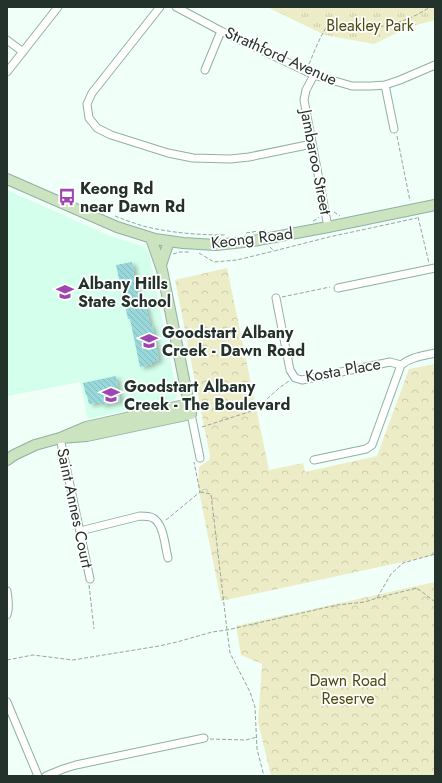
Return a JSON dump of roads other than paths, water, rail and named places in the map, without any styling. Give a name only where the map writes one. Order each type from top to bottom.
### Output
[{"type":"street","points":[[7,72],[58,7]]},
{"type":"street","points":[[160,7],[92,93],[87,104],[89,118],[97,128],[111,135],[168,153],[193,158],[243,158],[312,144]]},
{"type":"street","name":"Strathford Avenue","points":[[176,7],[221,30],[307,70],[314,75],[352,86],[385,85],[435,65]]},
{"type":"street","points":[[205,70],[221,30]]},
{"type":"street","points":[[7,40],[23,52]]},
{"type":"street","name":"Jambaroo Street","points":[[314,75],[306,90],[304,100],[328,227]]},
{"type":"street","points":[[385,85],[394,129]]},
{"type":"street","name":"Keong Road","points":[[7,179],[117,227],[151,238],[183,243],[216,245],[253,241],[328,227],[435,204]]},
{"type":"street","points":[[151,238],[161,265],[194,429],[197,459]]},
{"type":"street","points":[[161,265],[169,241]]},
{"type":"street","points":[[338,288],[433,268]]},
{"type":"street","name":"Kosta Place","points":[[276,298],[290,370],[295,378],[302,380],[390,362],[401,365]]},
{"type":"street","points":[[314,460],[366,449],[372,445],[401,365],[408,360],[435,353]]},
{"type":"street","points":[[7,460],[14,455],[36,445],[60,438],[86,427],[190,409]]},
{"type":"street","name":"Saint Annes Court","points":[[60,438],[90,578]]},
{"type":"street","points":[[80,531],[140,516],[147,516],[158,522],[168,558]]},
{"type":"street","points":[[7,591],[9,602],[7,615]]},
{"type":"street","points":[[7,702],[38,776]]},
{"type":"street","points":[[46,776],[76,765],[204,738]]},
{"type":"place","name":"Keong Rd near Dawn Rd","points":[[67,197]]},
{"type":"place","name":"Albany Hills State School","points":[[65,292]]},
{"type":"place","name":"Goodstart Albany Creek - Dawn Road","points":[[149,341]]},
{"type":"place","name":"Goodstart Albany Creek - The Boulevard","points":[[111,395]]},
{"type":"park label","name":"Bleakley Park","points":[[370,25]]},
{"type":"park label","name":"Dawn Road Reserve","points":[[348,689]]}]
